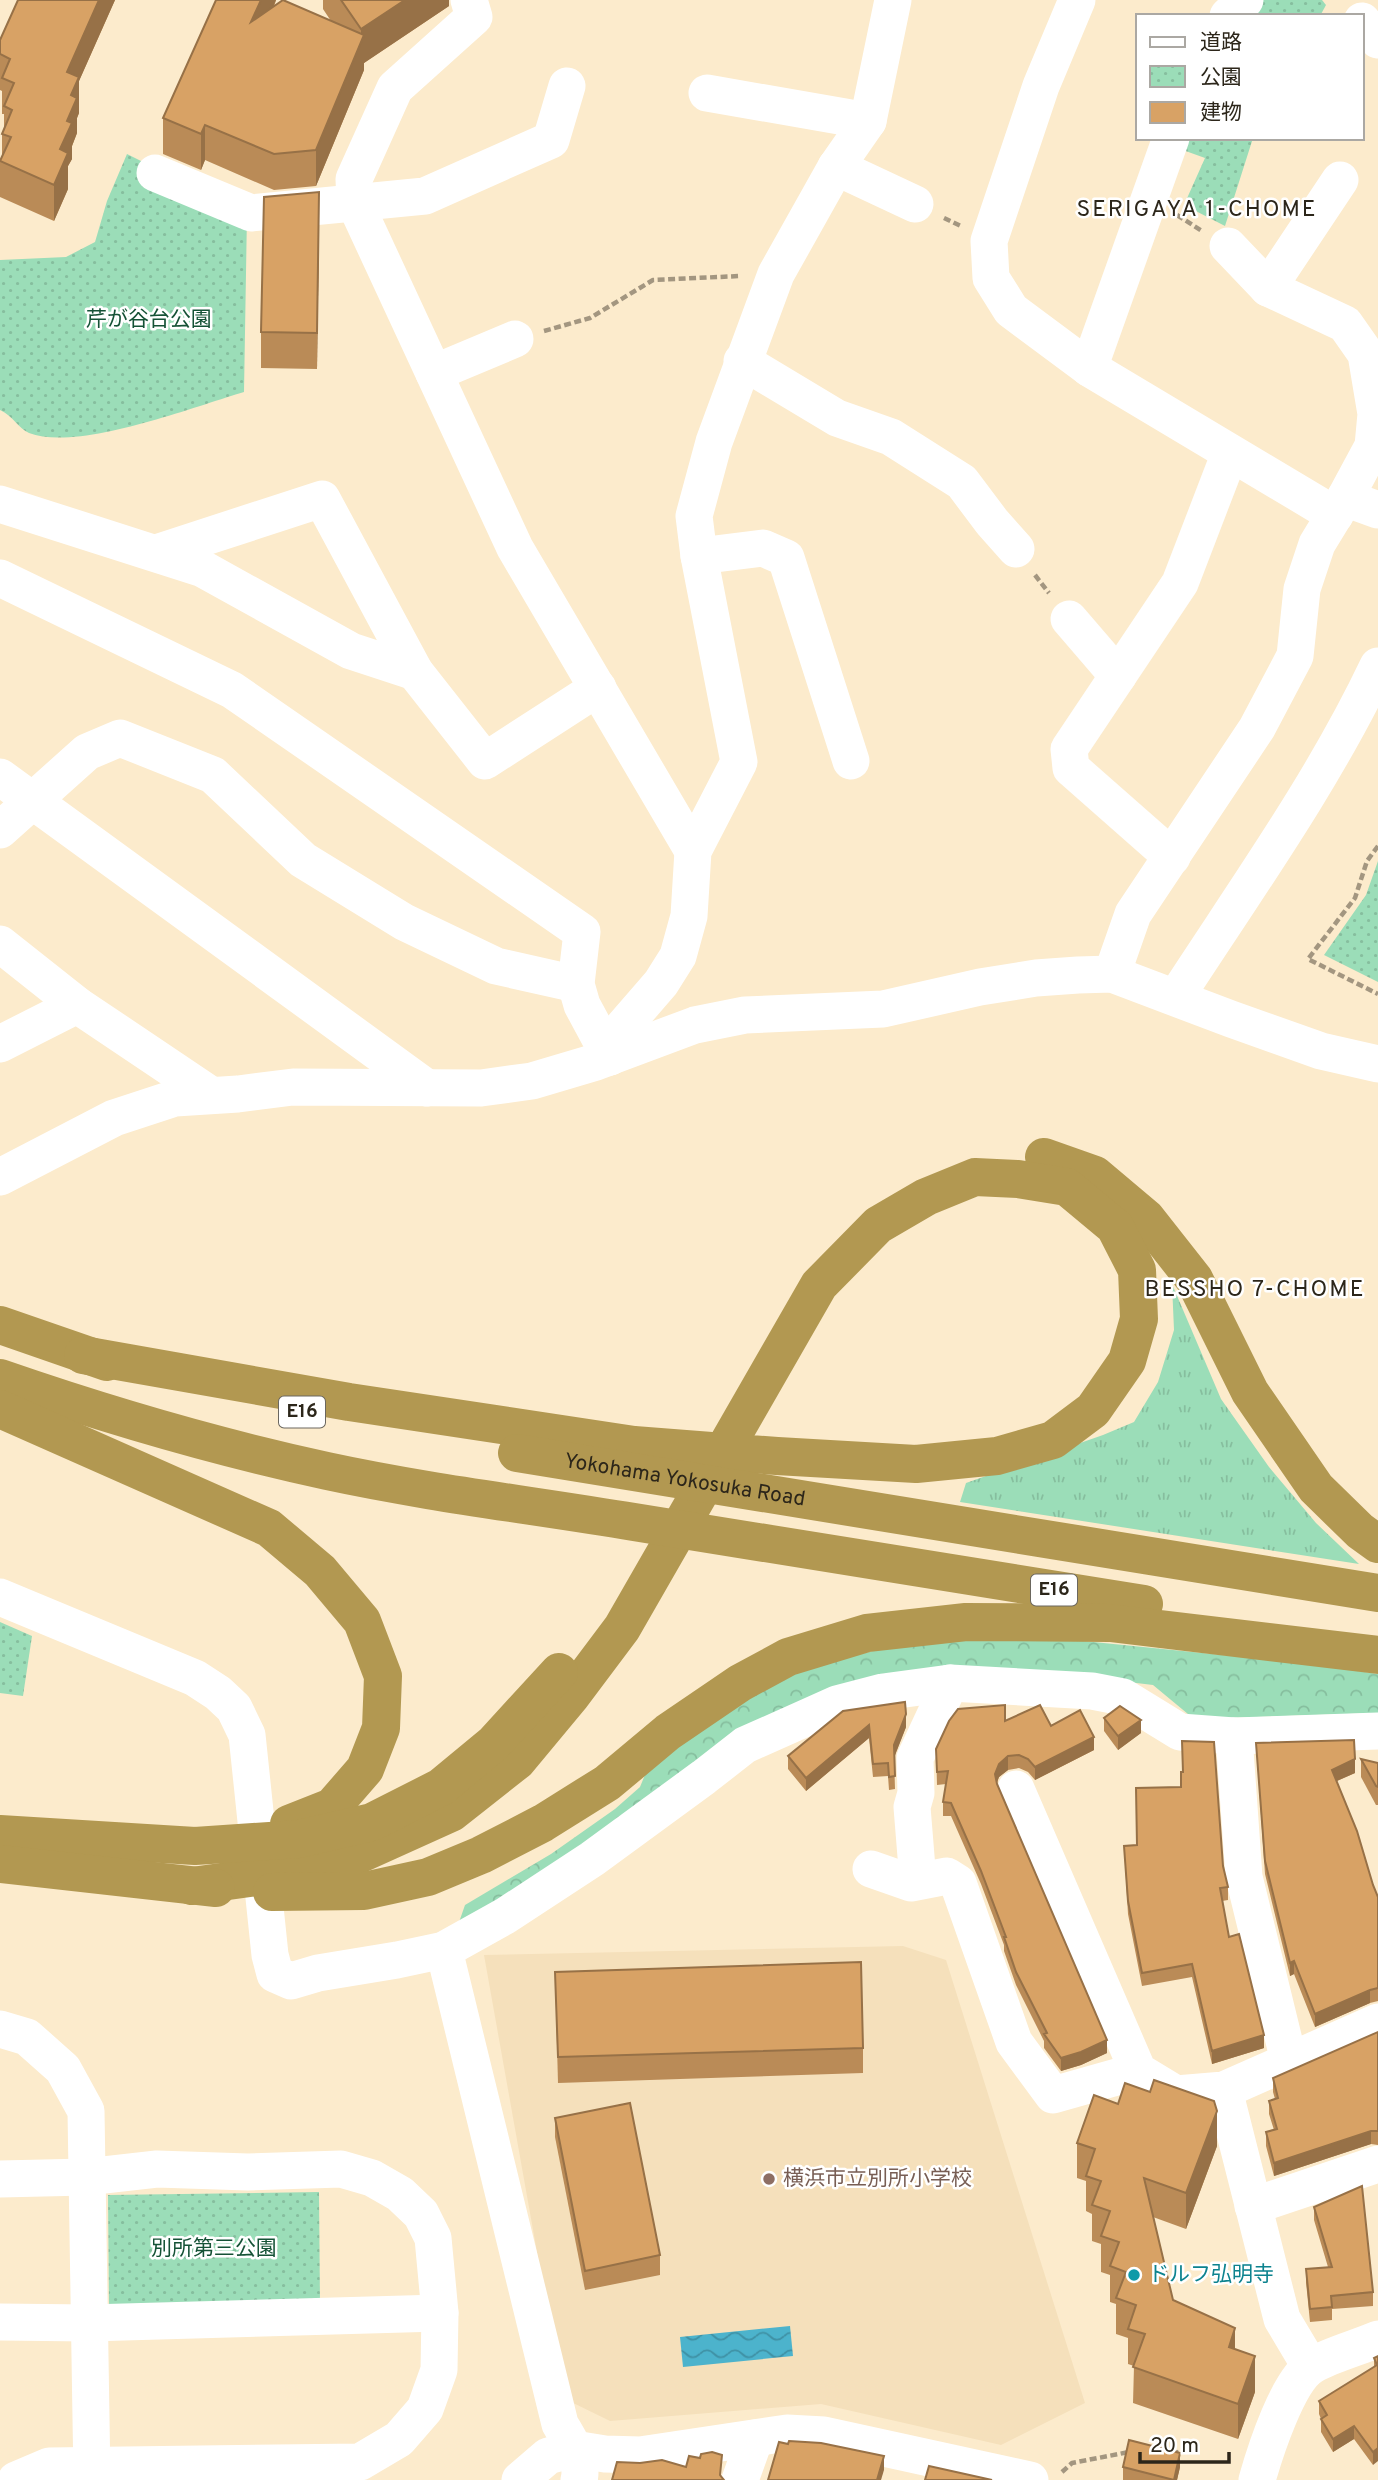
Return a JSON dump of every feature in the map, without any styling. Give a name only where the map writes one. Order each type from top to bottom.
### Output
[{"type":"highway","points":[[0,1834],[195,1846],[299,1839],[372,1822],[441,1787],[493,1744],[555,1677],[603,1612],[725,1410],[773,1321],[817,1251],[887,1193],[982,1154],[1046,1157],[1095,1175],[1146,1218],[1194,1279],[1250,1392],[1316,1488],[1360,1531],[1378,1544]]},
{"type":"highway","points":[[192,1886],[300,1871],[358,1855],[451,1813],[517,1761],[571,1696],[622,1628],[819,1285],[878,1225],[926,1197],[975,1177],[1018,1179],[1068,1187],[1115,1227],[1137,1270],[1139,1319],[1127,1361],[1093,1410],[1054,1440],[997,1457],[916,1464],[777,1456],[623,1457]]},
{"type":"highway","name":"Yokohama Yokosuka Road","points":[[0,1325],[83,1355],[189,1386],[333,1419],[623,1457],[755,1492],[1378,1593]]},
{"type":"highway","name":"E16","points":[[0,1378],[179,1435],[328,1471],[466,1497],[594,1515],[1378,1642]]},
{"type":"highway","points":[[0,1409],[269,1528],[320,1571],[362,1621],[383,1676],[381,1728],[365,1769],[332,1807],[293,1823],[195,1846]]},
{"type":"highway","points":[[0,1864],[192,1886],[295,1893],[364,1891],[428,1877],[481,1855],[543,1823],[607,1783],[668,1732],[740,1683],[788,1657],[867,1633],[966,1622],[1110,1623],[1378,1655]]},
{"type":"highway","points":[[0,1816],[132,1843]]},
{"type":"highway","points":[[0,1884],[53,1886],[139,1880]]},
{"type":"street","points":[[469,0],[474,18],[395,88],[354,179],[355,202],[515,548],[694,851]]},
{"type":"street","points":[[610,1057],[622,1028],[661,983],[678,956],[689,916],[694,851],[739,762],[699,556],[694,516],[714,442],[776,274],[836,167],[868,121],[893,0]]},
{"type":"street","points":[[1077,0],[975,233],[990,278],[1011,310],[1089,368],[1230,453],[1353,508]]},
{"type":"street","points":[[1230,14],[1245,0]]},
{"type":"street","points":[[1364,23],[1378,40]]},
{"type":"street","points":[[155,173],[251,212],[425,196],[551,140],[568,86]]},
{"type":"street","points":[[707,93],[868,121]]},
{"type":"street","points":[[1089,368],[1170,140]]},
{"type":"street","points":[[836,167],[915,204]]},
{"type":"street","points":[[1268,288],[1340,180]]},
{"type":"street","points":[[1112,974],[1133,914],[1257,728],[1295,656],[1302,589],[1317,544],[1353,508],[1373,446],[1376,414],[1372,353],[1345,324],[1268,288],[1228,246]]},
{"type":"street","points":[[434,373],[515,339]]},
{"type":"street","points":[[742,361],[837,418],[891,437],[962,482],[1016,549]]},
{"type":"street","points":[[1172,857],[1071,768],[1069,750],[1180,583],[1230,453]]},
{"type":"street","points":[[156,553],[323,499],[415,672],[485,761],[598,688]]},
{"type":"street","points":[[0,504],[203,569],[351,651],[415,672]]},
{"type":"street","points":[[699,556],[763,548],[786,558],[851,761]]},
{"type":"street","points":[[0,578],[232,690],[582,932],[576,984],[582,1005],[610,1057]]},
{"type":"street","points":[[1069,619],[1118,676]]},
{"type":"street","points":[[1176,997],[1356,713],[1378,666]]},
{"type":"street","points":[[0,830],[87,752],[120,738],[213,775],[303,860],[404,922],[496,966],[576,984]]},
{"type":"street","points":[[0,777],[427,1088]]},
{"type":"street","points":[[0,944],[77,1005],[211,1096]]},
{"type":"street","points":[[0,1177],[114,1118],[175,1098],[293,1087],[481,1088],[532,1081],[610,1057],[695,1025],[746,1015],[883,1009],[980,987],[1036,978],[1112,974],[1321,1051],[1378,1064]]},
{"type":"street","points":[[0,1044],[77,1005]]},
{"type":"street","points":[[0,1597],[178,1670],[218,1693],[234,1708],[247,1735],[270,1955],[275,1974],[290,1981],[318,1973],[444,1950],[505,1916],[592,1859],[745,1745],[837,1704],[893,1690],[950,1683],[1092,1692],[1123,1697],[1180,1732],[1234,1736],[1378,1731]]},
{"type":"street","points":[[918,1881],[912,1807],[916,1793],[915,1758],[950,1683]]},
{"type":"street","points":[[1234,1736],[1244,1877],[1289,2062]]},
{"type":"street","points":[[1016,1789],[1138,2071],[1176,2094],[1224,2090],[1378,2022]]},
{"type":"street","points":[[871,1869],[911,1883],[947,1876],[958,1883],[1014,2042],[1053,2095],[1138,2071]]},
{"type":"street","points":[[444,1950],[560,2424],[577,2464]]},
{"type":"street","points":[[0,2029],[27,2037],[63,2069],[86,2111],[92,2473]]},
{"type":"street","points":[[1224,2090],[1282,2319],[1310,2366]]},
{"type":"street","points":[[1253,2206],[1378,2164]]},
{"type":"street","points":[[0,2179],[86,2178],[157,2169],[248,2172],[341,2169],[372,2178],[400,2194],[421,2214],[433,2238],[440,2314],[439,2370],[425,2409],[399,2439],[360,2462],[92,2473],[49,2466],[16,2480]]},
{"type":"street","points":[[0,2322],[89,2323],[440,2314]]},
{"type":"street","points":[[1257,2480],[1290,2393],[1310,2366],[1378,2339]]},
{"type":"street","points":[[520,2480],[548,2456],[577,2464],[605,2454],[640,2455],[787,2432],[824,2435],[904,2467],[1030,2480]]},
{"type":"street","points":[[740,2480],[755,2438]]},
{"type":"path","points":[[1150,198],[1228,246]]},
{"type":"path","points":[[515,339],[590,318],[653,280],[776,274]]},
{"type":"path","points":[[1016,549],[1069,619]]},
{"type":"path","points":[[1378,846],[1367,861],[1355,898],[1308,959],[1378,995]]},
{"type":"path","points":[[1054,2480],[1072,2463],[1132,2451]]},
{"type":"path","points":[[1162,2456],[1182,2451]]},
{"type":"shaded area","name":"横浜市立別所小学校","points":[[903,1946],[946,1960],[1085,2403],[1001,2445],[821,2404],[610,2421],[563,2398],[484,1955]]},
{"type":"green space","points":[[1262,0],[1322,0],[1326,5],[1321,14],[1247,14]]},
{"type":"green space","points":[[1182,140],[1252,140],[1225,226],[1184,205],[1205,158],[1180,149]]},
{"type":"green space","name":"芹が谷台公園","points":[[127,154],[247,214],[244,392],[166,417],[105,432],[76,437],[50,437],[29,433],[0,410],[0,260],[66,257],[95,242],[107,201]]},
{"type":"green space","points":[[1378,861],[1378,982],[1324,955],[1366,895]]},
{"type":"green space","points":[[1172,1284],[1221,1399],[1269,1467],[1316,1523],[1359,1564],[960,1502],[966,1483],[1134,1422],[1158,1382],[1174,1330]]},
{"type":"green space","points":[[0,1622],[32,1636],[23,1696],[0,1693]]},
{"type":"green space","points":[[1044,1637],[1312,1664],[1378,1674],[1378,1713],[1194,1719],[1153,1685],[1054,1673],[928,1675],[665,1791],[457,1928],[465,1905],[551,1854],[615,1809],[640,1787],[651,1760],[752,1690],[805,1668],[913,1641]]},
{"type":"green space","name":"別所第三公園","points":[[319,2192],[320,2303],[109,2305],[108,2195]]},
{"type":"water","points":[[790,2326],[793,2356],[683,2367],[680,2337]]},
{"type":"building","points":[[18,0],[99,0],[67,72],[79,77],[71,95],[77,98],[67,121],[72,123],[60,149],[68,153],[54,185],[0,161],[11,137],[2,134],[12,110],[4,106],[14,83],[2,78],[10,59],[0,54],[0,40]]},
{"type":"building","points":[[216,0],[261,0],[251,22],[283,0],[364,35],[316,150],[274,154],[205,125],[201,134],[163,118]]},
{"type":"building","points":[[341,0],[405,0],[361,29]]},
{"type":"building","points":[[319,192],[317,333],[261,332],[264,197]]},
{"type":"building","points":[[905,1702],[906,1714],[894,1745],[895,1776],[889,1777],[888,1763],[873,1764],[869,1725],[806,1778],[788,1756],[843,1711]]},
{"type":"building","points":[[1005,1705],[1005,1721],[1040,1705],[1051,1726],[1080,1710],[1094,1737],[1035,1767],[1028,1759],[1019,1755],[1008,1756],[999,1764],[995,1774],[1107,2040],[1061,2058],[1044,2034],[1047,2033],[1016,1972],[981,1871],[951,1803],[943,1802],[948,1771],[937,1772],[936,1749],[949,1721],[958,1709]]},
{"type":"building","points":[[1120,1706],[1141,1720],[1118,1736],[1104,1718]]},
{"type":"building","points":[[1354,1740],[1355,1759],[1332,1770],[1357,1831],[1378,1897],[1378,1988],[1315,2014],[1294,1961],[1290,1963],[1265,1861],[1256,1743]]},
{"type":"building","points":[[1182,1741],[1214,1742],[1223,1866],[1228,1887],[1220,1888],[1229,1937],[1239,1934],[1264,2035],[1212,2051],[1192,1964],[1142,1973],[1128,1901],[1124,1846],[1137,1845],[1136,1788],[1181,1787]]},
{"type":"building","points":[[1361,1759],[1378,1763],[1378,1787],[1376,1786]]},
{"type":"building","points":[[861,1962],[863,2048],[558,2057],[555,1972]]},
{"type":"building","points":[[1378,2032],[1378,2131],[1274,2163],[1266,2132],[1277,2129],[1269,2101],[1278,2098],[1273,2078]]},
{"type":"building","name":"ドルフ弘明寺","points":[[1154,2080],[1214,2101],[1217,2111],[1186,2193],[1144,2178],[1173,2300],[1235,2328],[1229,2347],[1255,2356],[1238,2404],[1133,2367],[1145,2334],[1128,2329],[1136,2305],[1116,2298],[1126,2272],[1110,2266],[1119,2242],[1101,2236],[1110,2211],[1092,2205],[1101,2181],[1086,2176],[1095,2149],[1077,2143],[1094,2095],[1118,2104],[1125,2083],[1150,2092]]},
{"type":"building","points":[[630,2103],[660,2255],[585,2271],[555,2118]]},
{"type":"building","points":[[1362,2186],[1373,2292],[1331,2296],[1332,2307],[1310,2309],[1306,2269],[1332,2267],[1314,2207]]},
{"type":"building","points":[[1378,2356],[1378,2448],[1373,2452],[1354,2426],[1333,2439],[1321,2419],[1327,2415],[1319,2401],[1377,2365],[1374,2358]]},
{"type":"building","points":[[1129,2440],[1180,2453],[1174,2480],[1123,2467]]},
{"type":"building","points":[[789,2441],[821,2443],[884,2456],[877,2480],[768,2480],[779,2442],[788,2444]]},
{"type":"building","points":[[712,2452],[722,2455],[720,2475],[724,2480],[612,2480],[617,2462],[662,2460],[686,2467],[689,2456],[700,2458],[701,2454]]},
{"type":"building","points":[[929,2466],[992,2480],[925,2480]]},
{"type":"place","name":"横浜市立別所小学校","points":[[769,2179]]},
{"type":"place","name":"ドルフ弘明寺","points":[[1134,2275]]},
{"type":"district","name":"SERIGAYA 1-CHOME","points":[[1197,210]]},
{"type":"district","name":"BESSHO 7-CHOME","points":[[1255,1290]]}]
